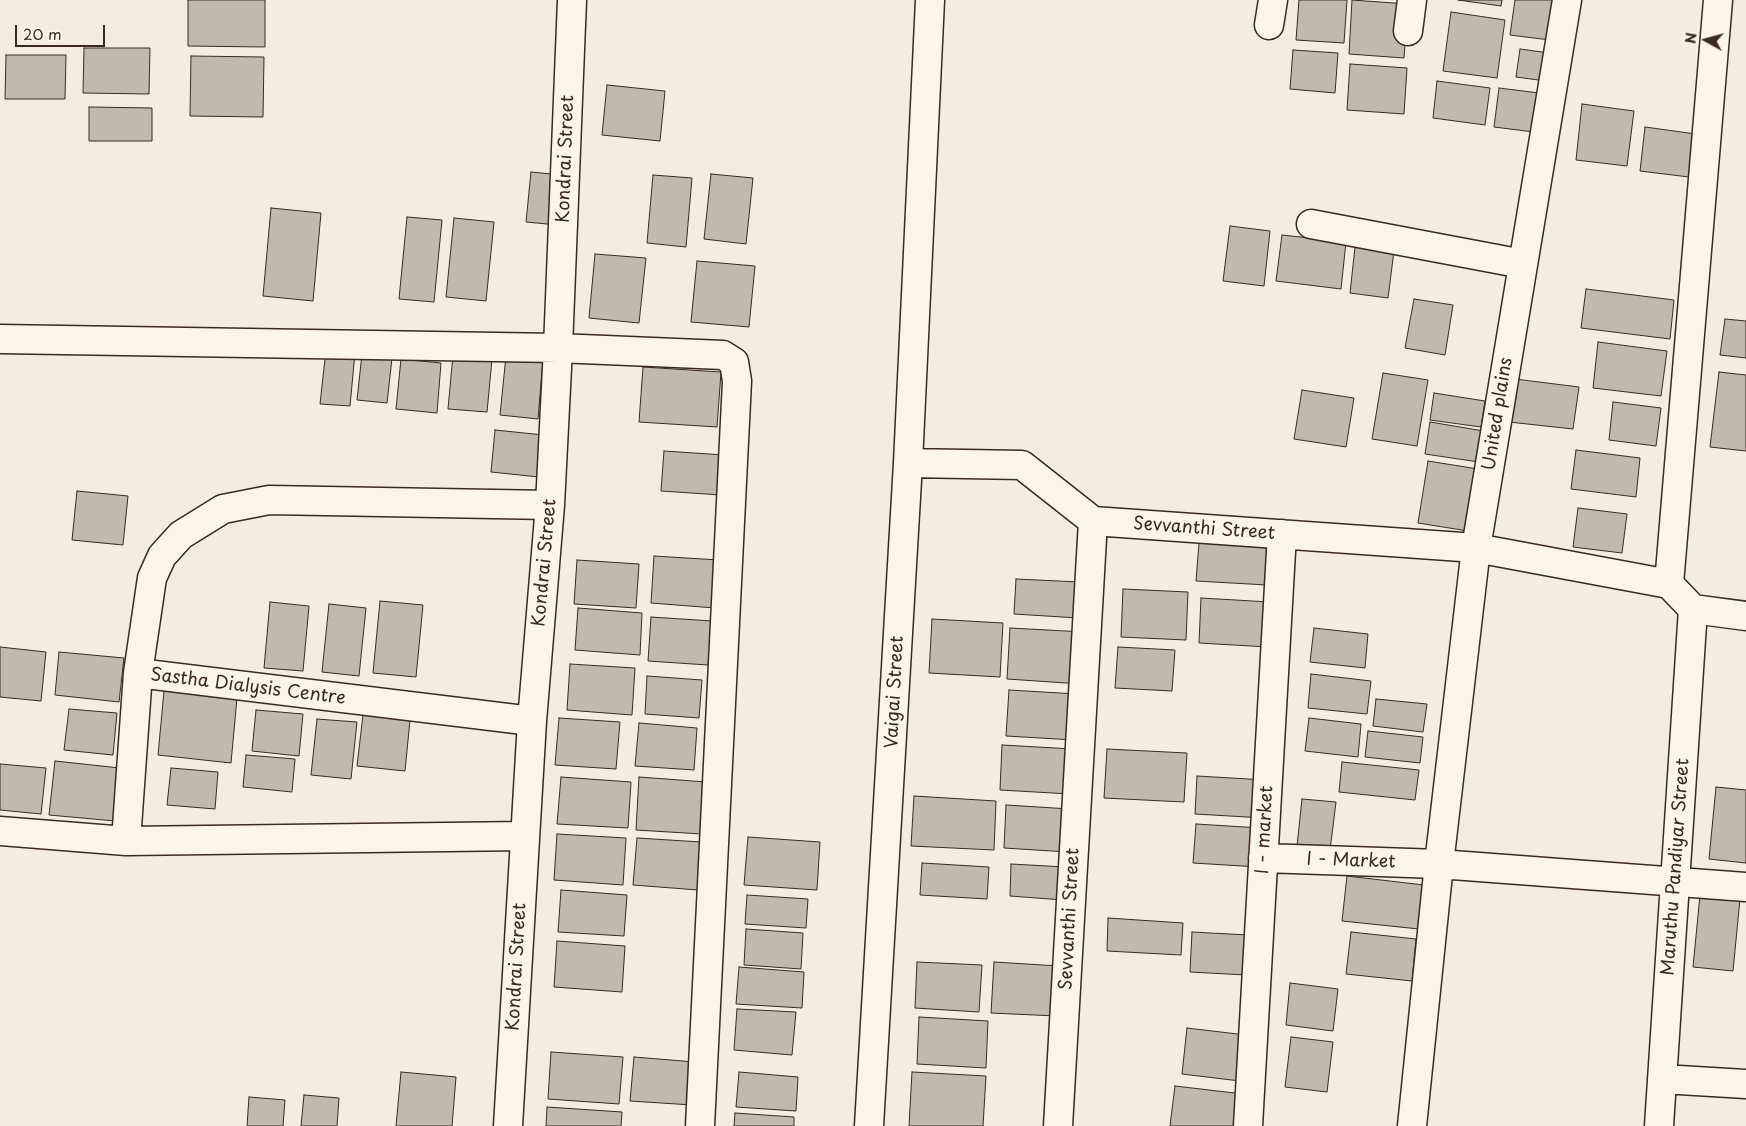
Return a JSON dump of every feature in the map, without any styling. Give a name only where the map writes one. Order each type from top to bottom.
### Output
[{"type":"street","name":"Kondrai Street","points":[[508,1126],[532,721],[550,505],[572,0]]},
{"type":"street","name":"Vaigai Street","points":[[869,1126],[908,463],[930,0]]},
{"type":"street","points":[[1408,31],[1412,0]]},
{"type":"street","name":"United plains","points":[[1476,548],[1567,0]]},
{"type":"street","points":[[1669,584],[1718,0]]},
{"type":"street","points":[[1311,224],[1523,264]]},
{"type":"street","points":[[0,339],[558,348],[723,355],[734,362],[737,381],[700,1126]]},
{"type":"street","points":[[908,463],[1022,465],[1093,521]]},
{"type":"street","points":[[138,673],[152,578],[162,556],[181,536],[223,509],[269,500],[550,505]]},
{"type":"street","name":"Sevvanthi Street","points":[[1058,1126],[1093,521],[1476,548]]},
{"type":"street","name":"I - market","points":[[1248,1126],[1282,534]]},
{"type":"street","points":[[1412,1126],[1425,990],[1476,548],[1669,584],[1693,609],[1746,616]]},
{"type":"street","name":"Maruthu Pandiyar Street","points":[[1659,1126],[1693,609]]},
{"type":"street","name":"Sastha Dialysis Centre","points":[[126,841],[138,673],[532,721]]},
{"type":"street","points":[[0,831],[126,841],[525,836]]},
{"type":"street","name":"I - Market","points":[[1263,858],[1439,864],[1746,886]]},
{"type":"street","points":[[1662,1079],[1746,1084]]},
{"type":"building","points":[[188,0],[265,0],[265,47],[188,46]]},
{"type":"building","points":[[1299,0],[1347,0],[1344,43],[1296,40]]},
{"type":"building","points":[[1352,0],[1408,4],[1404,58],[1349,54]]},
{"type":"building","points":[[1458,0],[1502,0],[1501,6]]},
{"type":"building","points":[[1515,0],[1563,0],[1558,41],[1510,35]]},
{"type":"building","points":[[1451,12],[1505,20],[1497,78],[1443,71]]},
{"type":"building","points":[[84,48],[150,48],[149,94],[83,93]]},
{"type":"building","points":[[1520,49],[1557,54],[1553,82],[1516,77]]},
{"type":"building","points":[[1293,50],[1338,53],[1335,93],[1290,89]]},
{"type":"building","points":[[6,55],[66,55],[65,99],[5,99]]},
{"type":"building","points":[[191,56],[264,57],[263,117],[190,116]]},
{"type":"building","points":[[1350,64],[1407,68],[1404,114],[1347,110]]},
{"type":"building","points":[[1437,81],[1490,88],[1485,125],[1433,118]]},
{"type":"building","points":[[607,85],[665,91],[660,141],[602,135]]},
{"type":"building","points":[[1499,88],[1547,94],[1542,133],[1494,127]]},
{"type":"building","points":[[1582,104],[1634,111],[1627,166],[1576,160]]},
{"type":"building","points":[[89,107],[152,108],[152,141],[89,141]]},
{"type":"building","points":[[1645,127],[1703,135],[1697,178],[1640,171]]},
{"type":"building","points":[[531,172],[562,175],[558,225],[526,222]]},
{"type":"building","points":[[711,174],[753,178],[746,244],[704,239]]},
{"type":"building","points":[[653,175],[692,178],[686,247],[647,243]]},
{"type":"building","points":[[271,208],[321,213],[313,301],[263,296]]},
{"type":"building","points":[[407,217],[442,220],[434,302],[399,299]]},
{"type":"building","points":[[454,218],[494,222],[486,301],[446,297]]},
{"type":"building","points":[[1230,226],[1270,231],[1264,286],[1223,281]]},
{"type":"building","points":[[1282,235],[1346,242],[1341,289],[1276,281]]},
{"type":"building","points":[[1356,238],[1395,243],[1388,298],[1350,293]]},
{"type":"building","points":[[595,254],[646,258],[639,323],[589,318]]},
{"type":"building","points":[[697,261],[755,266],[749,327],[691,322]]},
{"type":"building","points":[[1586,289],[1674,300],[1670,339],[1581,328]]},
{"type":"building","points":[[1414,299],[1453,305],[1445,355],[1405,348]]},
{"type":"building","points":[[1725,319],[1746,321],[1746,358],[1720,355]]},
{"type":"building","points":[[1598,342],[1667,351],[1661,396],[1593,388]]},
{"type":"building","points":[[326,350],[355,353],[350,406],[320,404]]},
{"type":"building","points":[[362,354],[392,358],[387,403],[357,400]]},
{"type":"building","points":[[453,355],[492,359],[487,412],[448,409]]},
{"type":"building","points":[[506,356],[543,359],[538,419],[500,415]]},
{"type":"building","points":[[401,359],[441,363],[437,413],[396,409]]},
{"type":"building","points":[[643,367],[721,372],[717,427],[639,422]]},
{"type":"building","points":[[1719,372],[1746,375],[1746,451],[1710,447]]},
{"type":"building","points":[[1383,373],[1428,380],[1417,446],[1372,439]]},
{"type":"building","points":[[1515,379],[1579,387],[1573,429],[1509,422]]},
{"type":"building","points":[[1302,390],[1354,398],[1346,447],[1294,439]]},
{"type":"building","points":[[1434,393],[1485,401],[1481,427],[1430,420]]},
{"type":"building","points":[[1613,402],[1661,408],[1656,446],[1609,440]]},
{"type":"building","points":[[1430,422],[1484,431],[1479,462],[1425,454]]},
{"type":"building","points":[[495,430],[544,435],[539,477],[491,472]]},
{"type":"building","points":[[1576,450],[1640,458],[1636,497],[1571,489]]},
{"type":"building","points":[[664,451],[724,455],[721,495],[661,491]]},
{"type":"building","points":[[1428,461],[1478,469],[1468,531],[1418,523]]},
{"type":"building","points":[[77,491],[128,496],[123,545],[72,540]]},
{"type":"building","points":[[1578,508],[1627,514],[1622,553],[1573,547]]},
{"type":"building","points":[[1199,543],[1270,547],[1267,585],[1196,581]]},
{"type":"building","points":[[654,556],[719,560],[715,608],[651,603]]},
{"type":"building","points":[[577,560],[639,564],[636,608],[574,604]]},
{"type":"building","points":[[1016,579],[1080,582],[1078,618],[1014,614]]},
{"type":"building","points":[[1123,589],[1188,592],[1186,640],[1121,637]]},
{"type":"building","points":[[1201,598],[1270,602],[1268,647],[1199,643]]},
{"type":"building","points":[[380,601],[423,605],[416,677],[373,673]]},
{"type":"building","points":[[270,602],[309,606],[303,671],[264,668]]},
{"type":"building","points":[[329,604],[366,608],[359,676],[322,672]]},
{"type":"building","points":[[578,608],[642,613],[640,655],[575,650]]},
{"type":"building","points":[[651,617],[712,621],[708,665],[648,661]]},
{"type":"building","points":[[932,619],[1003,623],[1000,677],[929,673]]},
{"type":"building","points":[[1010,628],[1084,632],[1081,684],[1007,679]]},
{"type":"building","points":[[1314,628],[1368,634],[1365,668],[1310,662]]},
{"type":"building","points":[[0,647],[46,652],[41,701],[0,697]]},
{"type":"building","points":[[1118,647],[1175,650],[1172,691],[1115,688]]},
{"type":"building","points":[[59,652],[124,658],[119,702],[55,695]]},
{"type":"building","points":[[570,664],[635,668],[632,715],[567,710]]},
{"type":"building","points":[[1311,674],[1371,681],[1367,714],[1308,708]]},
{"type":"building","points":[[647,676],[702,680],[699,718],[645,714]]},
{"type":"building","points":[[1009,690],[1077,694],[1074,740],[1006,736]]},
{"type":"building","points":[[164,691],[237,698],[231,763],[158,755]]},
{"type":"building","points":[[1376,699],[1427,704],[1423,732],[1373,726]]},
{"type":"building","points":[[69,709],[117,713],[113,755],[64,750]]},
{"type":"building","points":[[256,710],[303,714],[299,756],[252,751]]},
{"type":"building","points":[[363,715],[410,720],[405,771],[357,766]]},
{"type":"building","points":[[559,718],[620,722],[616,769],[555,765]]},
{"type":"building","points":[[1309,718],[1361,724],[1358,757],[1305,751]]},
{"type":"building","points":[[317,719],[357,722],[351,779],[311,775]]},
{"type":"building","points":[[639,723],[697,728],[694,770],[635,766]]},
{"type":"building","points":[[1368,731],[1423,737],[1420,763],[1365,757]]},
{"type":"building","points":[[1002,745],[1073,749],[1070,794],[1000,790]]},
{"type":"building","points":[[1107,749],[1187,753],[1184,802],[1104,798]]},
{"type":"building","points":[[246,755],[295,759],[292,792],[243,787]]},
{"type":"building","points":[[55,761],[120,768],[115,821],[49,815]]},
{"type":"building","points":[[1342,762],[1419,770],[1415,800],[1339,792]]},
{"type":"building","points":[[0,764],[46,768],[41,814],[0,810]]},
{"type":"building","points":[[171,768],[218,772],[215,809],[167,805]]},
{"type":"building","points":[[1197,776],[1266,780],[1264,818],[1195,814]]},
{"type":"building","points":[[561,777],[631,782],[628,828],[557,824]]},
{"type":"building","points":[[639,777],[706,782],[702,834],[636,830]]},
{"type":"building","points":[[1716,787],[1746,790],[1746,863],[1709,859]]},
{"type":"building","points":[[914,796],[996,801],[994,850],[911,846]]},
{"type":"building","points":[[1302,799],[1336,802],[1330,850],[1297,846]]},
{"type":"building","points":[[1006,805],[1070,809],[1068,852],[1004,848]]},
{"type":"building","points":[[1196,824],[1261,828],[1259,867],[1193,863]]},
{"type":"building","points":[[557,834],[626,838],[623,885],[554,880]]},
{"type":"building","points":[[748,837],[820,842],[817,890],[744,885]]},
{"type":"building","points":[[637,838],[701,842],[698,890],[633,885]]},
{"type":"building","points":[[922,863],[989,867],[987,899],[920,895]]},
{"type":"building","points":[[1011,864],[1065,867],[1063,900],[1010,896]]},
{"type":"building","points":[[1347,876],[1424,885],[1419,929],[1342,921]]},
{"type":"building","points":[[561,890],[627,895],[624,936],[558,932]]},
{"type":"building","points":[[747,895],[808,899],[806,928],[745,924]]},
{"type":"building","points":[[1700,895],[1740,899],[1733,971],[1693,967]]},
{"type":"building","points":[[1108,918],[1183,923],[1181,955],[1107,951]]},
{"type":"building","points":[[746,929],[803,933],[801,969],[744,965]]},
{"type":"building","points":[[1192,932],[1248,935],[1246,975],[1190,972]]},
{"type":"building","points":[[1351,932],[1416,939],[1412,981],[1346,974]]},
{"type":"building","points":[[557,941],[625,946],[622,992],[554,987]]},
{"type":"building","points":[[917,962],[982,965],[979,1012],[915,1008]]},
{"type":"building","points":[[994,962],[1059,966],[1056,1016],[991,1013]]},
{"type":"building","points":[[739,967],[804,972],[802,1008],[736,1004]]},
{"type":"building","points":[[1290,983],[1338,989],[1333,1031],[1286,1025]]},
{"type":"building","points":[[737,1009],[796,1012],[792,1055],[734,1050]]},
{"type":"building","points":[[919,1017],[988,1021],[986,1068],[917,1064]]},
{"type":"building","points":[[1187,1028],[1246,1035],[1240,1081],[1182,1074]]},
{"type":"building","points":[[1291,1037],[1333,1042],[1327,1092],[1285,1087]]},
{"type":"building","points":[[551,1052],[623,1057],[619,1104],[548,1099]]},
{"type":"building","points":[[634,1057],[695,1062],[692,1105],[630,1101]]},
{"type":"building","points":[[401,1072],[456,1077],[452,1126],[396,1126]]},
{"type":"building","points":[[739,1072],[798,1077],[796,1111],[736,1107]]},
{"type":"building","points":[[912,1072],[986,1076],[983,1126],[909,1126]]},
{"type":"building","points":[[1175,1086],[1243,1094],[1239,1126],[1170,1126]]},
{"type":"building","points":[[304,1095],[339,1098],[337,1126],[301,1126]]},
{"type":"building","points":[[249,1097],[285,1100],[283,1126],[247,1126]]},
{"type":"building","points":[[547,1107],[622,1112],[621,1126],[546,1126]]},
{"type":"building","points":[[735,1113],[794,1117],[794,1126],[734,1126]]}]
